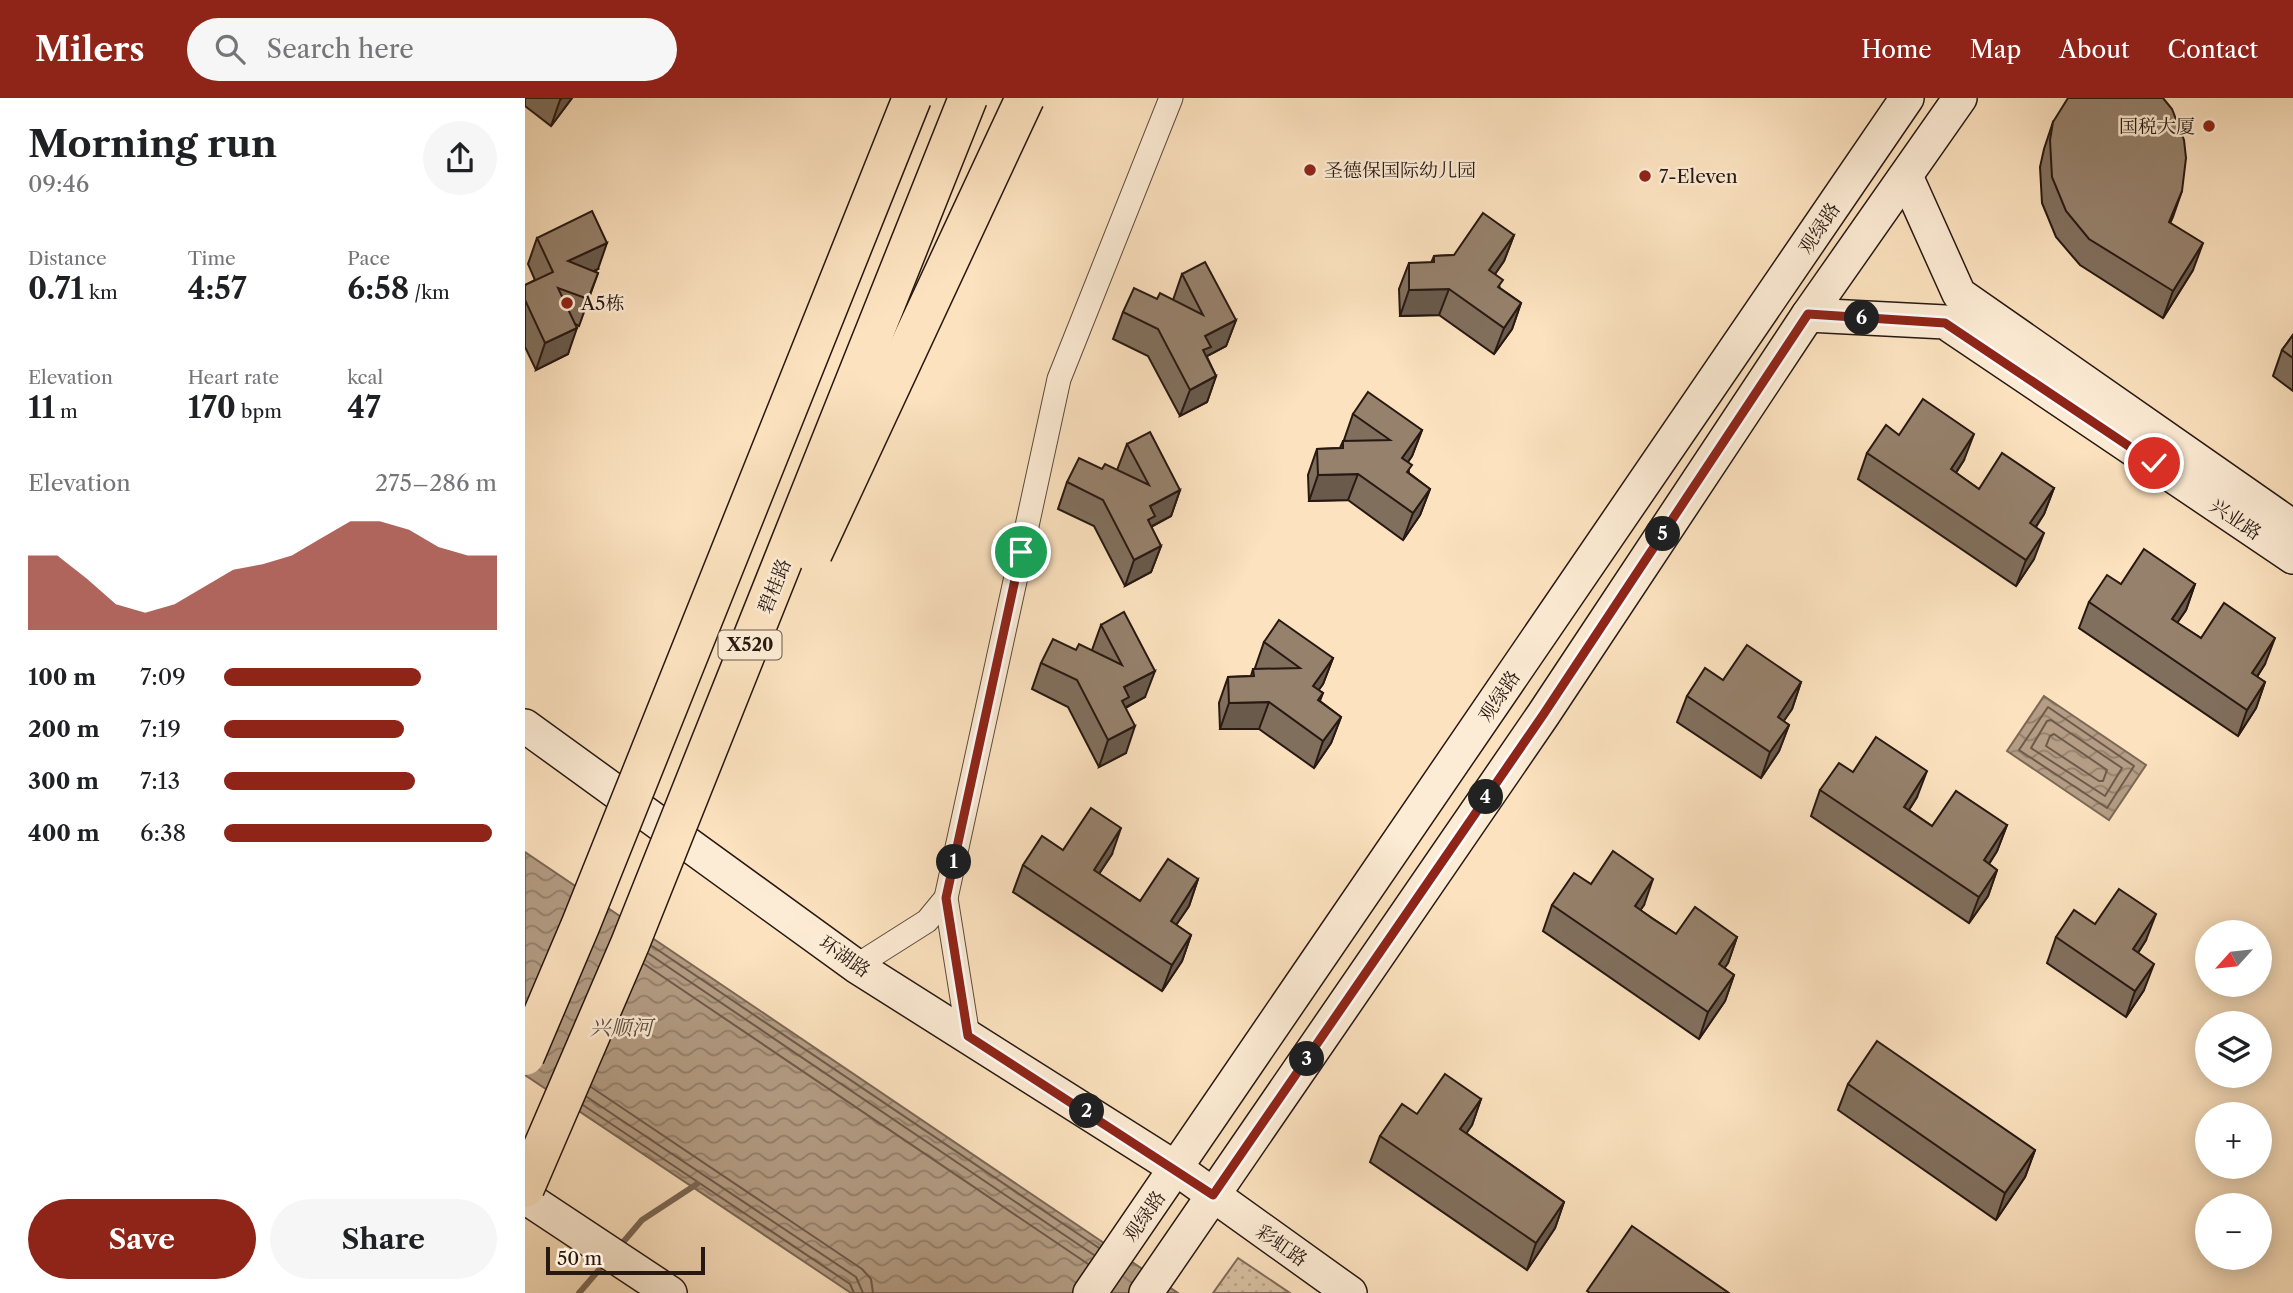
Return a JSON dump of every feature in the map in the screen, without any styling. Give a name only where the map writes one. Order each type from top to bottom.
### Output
[{"type":"highway","name":"X520","points":[[525,1056],[597,885],[912,98]]},
{"type":"highway","name":"碧桂路","points":[[525,1188],[610,990],[968,98]]},
{"type":"highway","points":[[610,990],[1025,98]]},
{"type":"main road","name":"观绿路","points":[[1090,1293],[1907,98]]},
{"type":"main road","points":[[1146,1293],[1543,715],[1808,314],[1960,98]]},
{"type":"main road","name":"兴业路","points":[[1906,176],[1959,294],[2293,527]]},
{"type":"main road","name":"兴业路","points":[[1808,314],[1945,323],[2293,558]]},
{"type":"main road","name":"环湖路","points":[[525,726],[856,965],[1177,1169]]},
{"type":"main road","name":"彩虹路","points":[[1177,1169],[1350,1293]]},
{"type":"main road","points":[[525,1197],[670,1293]]},
{"type":"street","points":[[968,1036],[946,898],[1059,379],[1171,98]]},
{"type":"street","points":[[856,965],[927,921],[946,898]]},
{"type":"shaded area","points":[[1238,1258],[1290,1293],[1213,1293]]},
{"type":"water","points":[[2044,696],[2146,765],[2109,820],[2007,751]]},
{"type":"water","name":"兴顺河","points":[[525,852],[1178,1293],[851,1293],[525,1075]]},
{"type":"building","points":[[2068,98],[2163,98],[2172,109],[2184,140],[2186,158],[2182,191],[2169,222],[2203,243],[2173,291],[2089,239],[2066,211],[2052,177],[2050,140],[2053,122]]},
{"type":"building","points":[[592,211],[607,243],[568,261],[598,273],[588,299],[558,288],[577,328],[545,343],[525,300],[525,285],[553,272],[537,238]]},
{"type":"building","points":[[1483,213],[1514,235],[1489,270],[1503,280],[1498,287],[1521,303],[1504,328],[1449,289],[1409,290],[1409,263],[1434,262],[1434,256],[1454,255]]},
{"type":"building","points":[[1205,262],[1236,320],[1205,336],[1211,347],[1203,350],[1216,376],[1190,390],[1158,329],[1123,312],[1134,288],[1157,299],[1160,293],[1203,315],[1182,274]]},
{"type":"building","points":[[2293,335],[2293,358],[2282,350]]},
{"type":"building","points":[[1368,392],[1422,430],[1402,458],[1412,465],[1407,472],[1430,489],[1413,513],[1358,474],[1318,475],[1317,449],[1343,448],[1343,441],[1390,440],[1353,414]]},
{"type":"building","points":[[1923,399],[1974,434],[1951,469],[1979,489],[2002,453],[2054,488],[2030,523],[2044,533],[2026,560],[1867,453],[1886,425],[1899,435]]},
{"type":"building","points":[[1150,432],[1180,490],[1150,506],[1155,516],[1148,520],[1161,546],[1134,560],[1103,500],[1067,482],[1079,458],[1102,469],[1105,464],[1149,485],[1127,444]]},
{"type":"building","points":[[2144,549],[2195,584],[2172,619],[2201,638],[2224,603],[2275,638],[2252,673],[2265,682],[2247,710],[2089,602],[2107,575],[2121,584]]},
{"type":"building","points":[[1124,612],[1155,671],[1124,687],[1129,697],[1122,701],[1135,726],[1108,740],[1077,680],[1041,663],[1053,639],[1076,650],[1079,644],[1122,665],[1101,625]]},
{"type":"building","points":[[1279,620],[1333,658],[1313,686],[1323,693],[1318,700],[1341,717],[1323,741],[1269,702],[1229,703],[1228,677],[1254,676],[1253,669],[1300,668],[1264,642]]},
{"type":"building","points":[[1747,645],[1801,682],[1778,717],[1789,725],[1770,752],[1687,696],[1705,668],[1723,680]]},
{"type":"building","points":[[1876,737],[1927,771],[1904,807],[1932,826],[1956,791],[2007,825],[1984,860],[1997,870],[1979,897],[1820,790],[1839,763],[1853,772]]},
{"type":"building","points":[[1091,808],[1121,828],[1094,870],[1140,901],[1168,859],[1198,879],[1171,921],[1191,935],[1172,965],[1023,865],[1042,836],[1063,850]]},
{"type":"building","points":[[1613,851],[1653,879],[1635,906],[1653,919],[1676,934],[1695,907],[1737,937],[1719,964],[1734,975],[1708,1012],[1552,905],[1574,873],[1591,884]]},
{"type":"building","points":[[2119,889],[2156,914],[2133,949],[2154,964],[2135,991],[2056,937],[2074,910],[2095,924]]},
{"type":"building","points":[[1877,1041],[2035,1150],[2005,1193],[1848,1084]]},
{"type":"building","points":[[1445,1074],[1481,1099],[1460,1129],[1564,1202],[1536,1243],[1380,1136],[1402,1104],[1417,1114]]},
{"type":"building","points":[[1632,1226],[1729,1293],[1587,1291]]},
{"type":"waterway","points":[[619,1247],[642,1220],[697,1184]]},
{"type":"waterway","points":[[579,1293],[605,1263]]},
{"type":"place","name":"国税大厦","points":[[2209,126]]},
{"type":"place","name":"圣德保国际幼儿园","points":[[1310,170]]},
{"type":"place","name":"7-Eleven","points":[[1645,176]]},
{"type":"place","name":"A5栋","points":[[567,303]]},
{"type":"route","points":[[1021,552],[946,898],[968,1036],[1177,1169],[1213,1195],[1543,715],[1808,314],[1945,323],[2154,463]]}]
